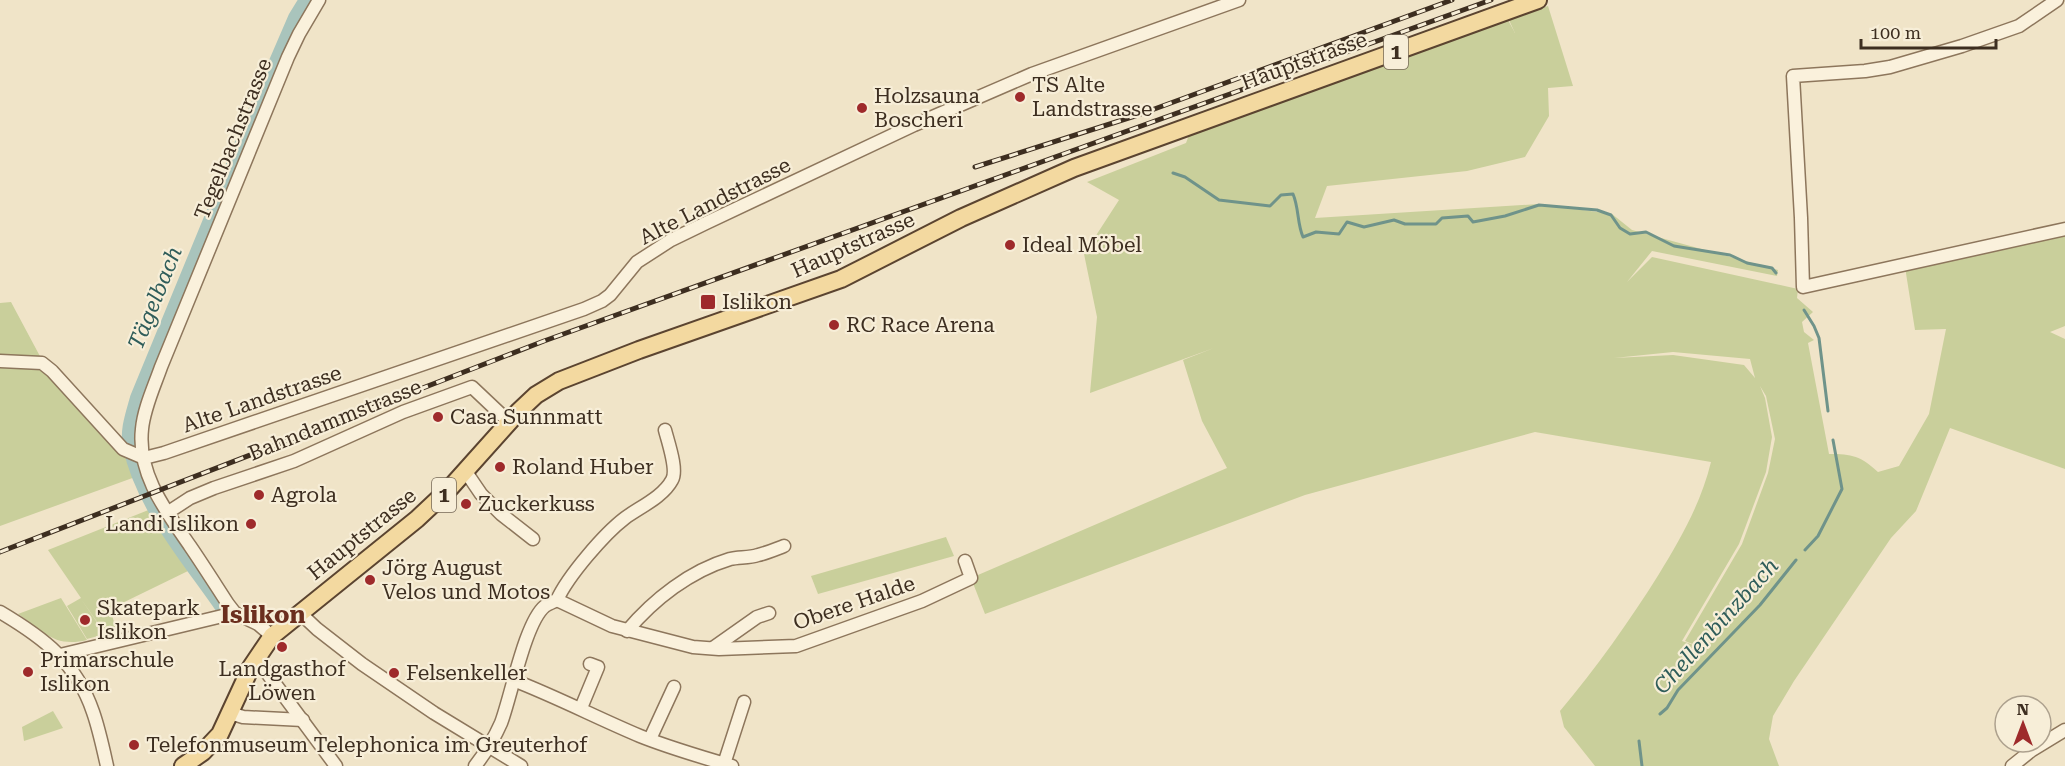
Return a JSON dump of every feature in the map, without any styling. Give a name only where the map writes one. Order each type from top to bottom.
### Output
[{"type":"main road","name":"Hauptstrasse","points":[[183,766],[215,741],[256,658],[272,636],[417,519],[466,472],[537,395],[559,381],[639,350],[841,279],[978,210],[1072,169],[1538,0]]},
{"type":"street","name":"Tegelbachstrasse","points":[[272,636],[258,624],[235,613],[158,500],[136,456],[154,387],[288,57],[298,34],[319,0]]},
{"type":"street","name":"Alte Landstrasse","points":[[136,456],[584,309],[610,295],[637,262],[671,240],[706,223],[914,125],[1032,74],[1237,0]]},
{"type":"street","points":[[2057,0],[2030,20],[2013,29],[1890,67],[1793,76],[1803,287],[2065,229]]},
{"type":"street","points":[[0,361],[42,363],[118,443],[136,456]]},
{"type":"street","name":"Bahndammstrasse","points":[[167,513],[190,498],[214,488],[294,461],[403,412],[472,387],[510,422]]},
{"type":"street","points":[[475,766],[491,746],[502,720],[513,680],[536,617],[544,607],[557,600],[561,590],[606,536],[623,520],[661,493],[672,480],[675,472],[665,430]]},
{"type":"street","points":[[466,472],[501,514],[533,539]]},
{"type":"street","points":[[627,631],[664,594],[702,570],[731,559],[756,556],[784,546]]},
{"type":"street","name":"Obere Halde","points":[[557,600],[612,626],[693,647],[796,646],[922,601],[971,578],[965,561]]},
{"type":"street","points":[[0,612],[35,634],[60,655],[78,678],[93,710],[103,766]]},
{"type":"street","points":[[60,655],[235,613]]},
{"type":"street","points":[[300,613],[368,668],[434,713],[523,765]]},
{"type":"street","points":[[713,648],[757,617],[769,613]]},
{"type":"street","points":[[256,658],[336,766]]},
{"type":"street","points":[[581,708],[598,667],[590,664]]},
{"type":"street","points":[[513,680],[650,740],[728,765],[744,702]]},
{"type":"street","points":[[650,740],[674,687]]},
{"type":"street","points":[[230,713],[243,717],[303,720]]},
{"type":"street","points":[[2012,766],[2032,750],[2065,730]]},
{"type":"green space","points":[[1548,6],[1573,86],[1548,88],[1549,116],[1525,157],[1467,171],[1327,186],[1315,218],[1539,204],[1612,214],[1632,230],[1778,270],[1777,276],[1652,251],[1627,282],[1652,257],[1798,289],[1797,298],[1813,312],[1802,322],[1804,332],[1814,340],[1808,343],[1829,454],[1856,457],[1878,472],[1899,466],[1929,414],[1946,329],[1915,330],[1905,267],[2065,231],[2065,326],[2050,332],[2065,339],[2065,469],[1950,428],[1916,511],[1891,538],[1794,681],[1773,716],[1769,739],[1779,766],[1595,766],[1564,727],[1560,711],[1612,644],[1659,574],[1690,520],[1711,462],[1535,432],[1305,495],[985,614],[971,578],[1227,468],[1202,421],[1183,360],[1214,348],[1090,393],[1097,317],[1084,254],[1119,200],[1087,182],[1186,143],[1189,135],[1508,20],[1515,33],[1509,20]],"holes":[[[1673,352],[1750,359],[1755,378],[1744,365],[1673,355],[1614,358]],[[1760,386],[1766,396],[1775,439],[1768,473],[1742,544],[1685,641],[1705,649],[1682,641],[1739,544],[1766,472],[1772,437],[1765,398]]]},
{"type":"green space","points":[[11,302],[50,375],[131,459],[138,476],[0,526],[0,303]]},
{"type":"green space","points":[[151,509],[188,571],[110,609],[118,635],[107,636],[81,599],[105,634],[87,639],[67,606],[81,598],[48,550]]},
{"type":"green space","points":[[946,537],[954,556],[818,594],[811,576]]},
{"type":"green space","points":[[61,598],[87,640],[66,642],[57,640],[18,614]]},
{"type":"green space","points":[[53,711],[63,728],[24,741],[22,727]]},
{"type":"waterway","name":"Tägelbach","points":[[223,607],[169,531],[146,490],[131,447],[130,428],[138,398],[264,92],[296,18],[307,0]]},
{"type":"waterway","name":"Chellenbinzbach","points":[[1173,173],[1185,177],[1219,200],[1270,206],[1281,195],[1293,194],[1303,237],[1316,232],[1339,234],[1347,222],[1364,227],[1394,220],[1405,224],[1436,224],[1442,218],[1468,216],[1473,222],[1505,216],[1539,205],[1597,210],[1611,215],[1620,228],[1630,234],[1646,232],[1674,246],[1730,255],[1747,263],[1772,268],[1776,273]]},
{"type":"waterway","name":"Chellenbinzbach","points":[[1804,310],[1819,338],[1828,411]]},
{"type":"waterway","name":"Chellenbinzbach","points":[[1805,550],[1818,536],[1842,489],[1833,440]]},
{"type":"waterway","name":"Chellenbinzbach","points":[[1660,714],[1667,708],[1678,690],[1760,605],[1796,560]]},
{"type":"waterway","name":"Chellenbinzbach","points":[[1639,741],[1642,766]]},
{"type":"railway","points":[[975,167],[1138,115],[1452,0]]},
{"type":"railway","points":[[0,552],[544,341],[1491,0]]},
{"type":"place","name":"TS Alte Landstrasse","points":[[1020,97]]},
{"type":"place","name":"Holzsauna Boscheri","points":[[862,108]]},
{"type":"place","name":"Ideal Möbel","points":[[1010,245]]},
{"type":"place","name":"Islikon","points":[[708,302]]},
{"type":"place","name":"RC Race Arena","points":[[834,325]]},
{"type":"place","name":"Casa Sunnmatt","points":[[438,417]]},
{"type":"place","name":"Roland Huber","points":[[500,467]]},
{"type":"place","name":"Agrola","points":[[259,495]]},
{"type":"place","name":"Zuckerkuss","points":[[466,504]]},
{"type":"place","name":"Landi Islikon","points":[[251,524]]},
{"type":"place","name":"Jörg August Velos und Motos","points":[[370,580]]},
{"type":"place","name":"Skatepark Islikon","points":[[85,620]]},
{"type":"place","name":"Landgasthof Löwen","points":[[282,647]]},
{"type":"place","name":"Primarschule Islikon","points":[[28,672]]},
{"type":"place","name":"Felsenkeller","points":[[394,673]]},
{"type":"place","name":"Telefonmuseum Telephonica im Greuterhof","points":[[134,745]]},
{"type":"district","name":"Islikon","points":[[263,615]]}]
